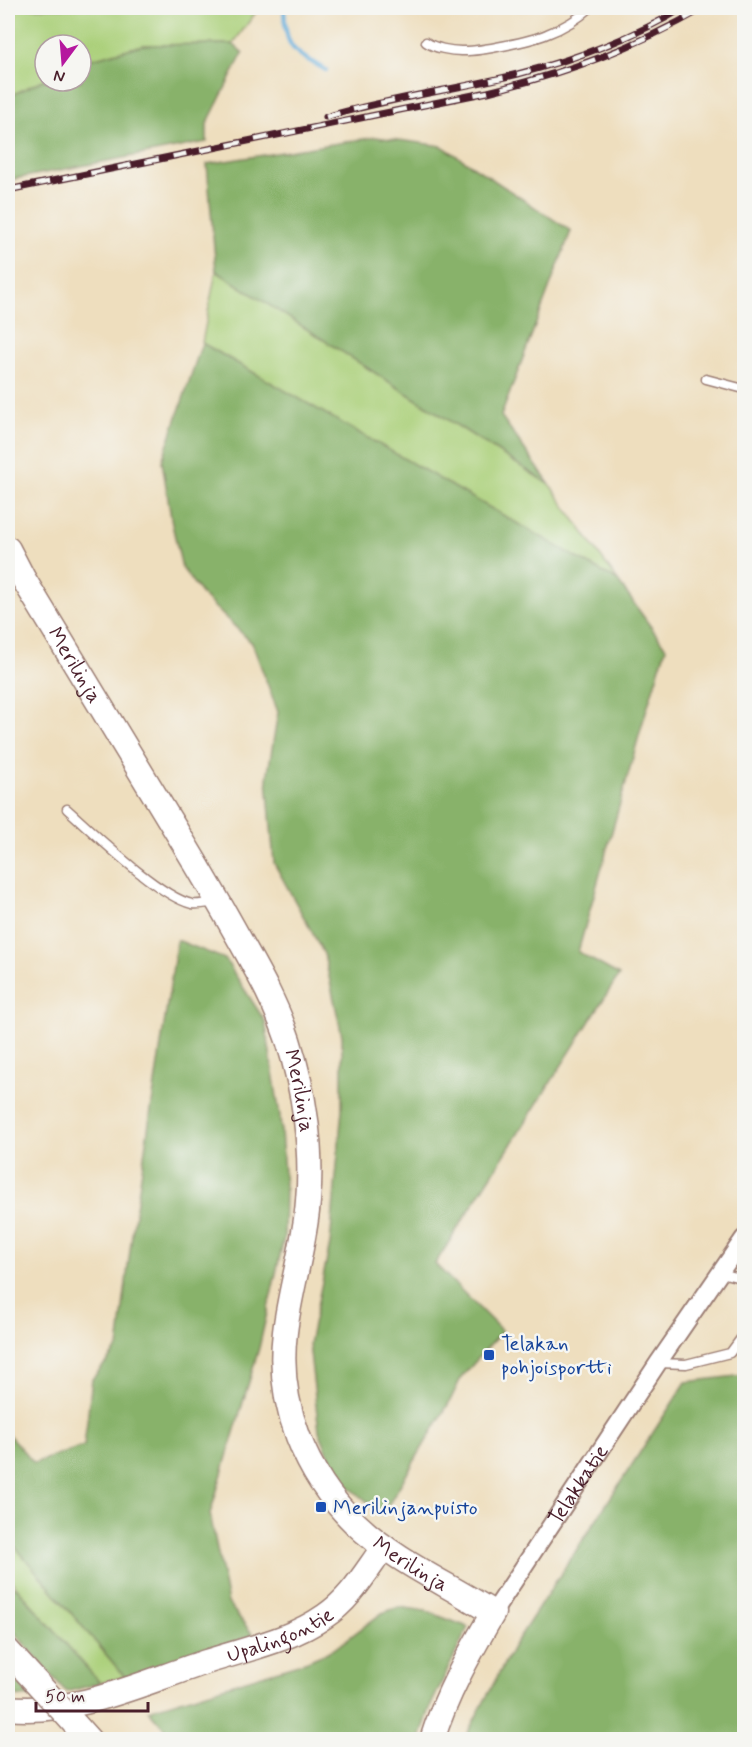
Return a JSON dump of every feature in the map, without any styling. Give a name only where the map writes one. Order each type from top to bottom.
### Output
[{"type":"street","name":"Merilinja","points":[[8,549],[23,578],[219,902],[267,986],[277,1012],[295,1067],[306,1130],[308,1200],[300,1258],[285,1333],[284,1374],[287,1401],[302,1446],[321,1482],[341,1508],[384,1547],[493,1613]]},
{"type":"street","name":"Telakkatie","points":[[432,1740],[442,1708],[493,1613],[658,1363],[744,1238]]},
{"type":"street","name":"Upalingontie","points":[[8,1708],[42,1709],[103,1698],[306,1628],[344,1601],[384,1547]]},
{"type":"street","points":[[8,1650],[89,1740]]},
{"type":"lane","points":[[426,42],[431,46],[461,51],[490,48],[546,35],[580,17],[590,8]]},
{"type":"lane","points":[[706,379],[744,389]]},
{"type":"lane","points":[[67,809],[169,895],[194,904],[219,902]]},
{"type":"lane","points":[[721,1273],[744,1279]]},
{"type":"lane","points":[[658,1363],[686,1364],[730,1353],[744,1334]]},
{"type":"green space","points":[[8,8],[259,8],[233,44],[143,45],[93,59],[93,33],[33,33],[33,85],[8,97]]},
{"type":"green space","points":[[233,44],[243,53],[207,124],[207,142],[8,180],[8,97],[33,85],[33,93],[93,93],[93,59],[143,45]]},
{"type":"green space","points":[[376,137],[442,146],[571,231],[501,416],[550,485],[216,271],[207,164]]},
{"type":"green space","points":[[216,271],[550,485],[618,581],[202,343]]},
{"type":"green space","points":[[202,343],[618,581],[666,648],[578,952],[619,975],[435,1264],[502,1331],[461,1378],[449,1403],[383,1514],[339,1479],[319,1431],[309,1344],[330,1244],[342,1109],[342,1036],[324,954],[274,863],[267,779],[278,712],[252,643],[203,596],[182,568],[162,461]]},
{"type":"green space","points":[[177,940],[225,959],[265,1021],[280,1116],[285,1188],[284,1238],[259,1348],[210,1514],[228,1603],[253,1635],[139,1677],[125,1677],[8,1538],[8,1434],[34,1463],[84,1446],[92,1379],[118,1348],[132,1234]]},
{"type":"green space","points":[[744,1375],[744,1739],[466,1739],[513,1647],[686,1382]]},
{"type":"green space","points":[[8,1538],[125,1677],[100,1683],[8,1577]]},
{"type":"green space","points":[[8,1584],[17,1588],[100,1683],[66,1692],[8,1625]]},
{"type":"green space","points":[[399,1607],[426,1611],[468,1627],[431,1705],[420,1739],[174,1739],[148,1710],[308,1661],[334,1649],[382,1613]]},
{"type":"green space","points":[[8,1673],[31,1697],[8,1696]]},
{"type":"waterway","points":[[284,8],[286,33],[293,47],[305,58],[326,70]]},
{"type":"railway","points":[[326,117],[518,74],[561,62],[624,38],[683,8]]},
{"type":"railway","points":[[8,190],[488,92],[599,58],[651,36],[704,8]]},
{"type":"place","name":"Telakan pohjoisportti","points":[[489,1355]]},
{"type":"place","name":"Merilinjanpuisto","points":[[321,1507]]}]
